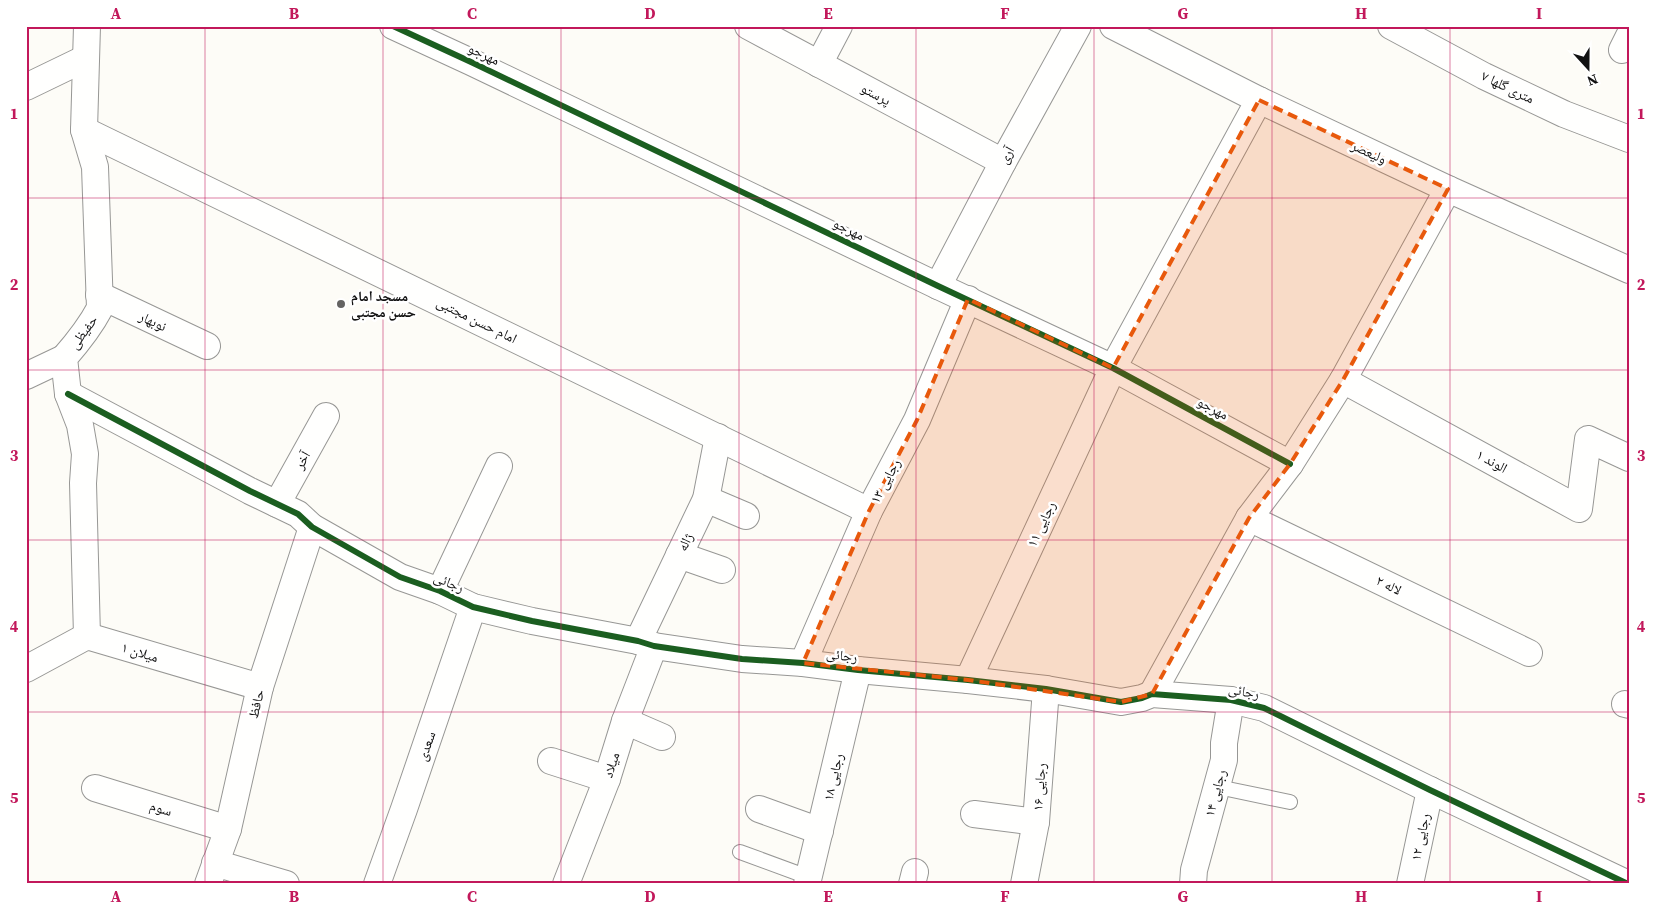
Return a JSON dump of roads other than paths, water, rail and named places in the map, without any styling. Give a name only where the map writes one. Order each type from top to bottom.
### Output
[{"type":"street","name":"حفیظی","points":[[87,26],[84,130],[95,167],[100,308],[92,324],[64,358],[68,394],[80,425],[85,454],[83,484],[87,636]]},
{"type":"street","name":"مهرجو","points":[[393,26],[1113,368],[1290,464]]},
{"type":"street","name":"پرستو","points":[[748,26],[1003,162]]},
{"type":"street","points":[[819,64],[839,26]]},
{"type":"street","name":"آری","points":[[938,286],[1003,162],[1078,26]]},
{"type":"street","name":"ولیعصر","points":[[1113,26],[1259,100],[1448,189],[1629,270]]},
{"type":"street","name":"۷ متری گلها","points":[[1391,26],[1484,76],[1564,114],[1629,139]]},
{"type":"street","points":[[26,87],[86,58]]},
{"type":"street","name":"رجایی ۱۱","points":[[968,680],[1113,368],[1259,100]]},
{"type":"street","name":"امام حسن مجتبی","points":[[84,130],[869,511]]},
{"type":"street","points":[[1152,694],[1249,518],[1290,464],[1343,380],[1448,189]]},
{"type":"street","name":"نوبهار","points":[[99,295],[207,346]]},
{"type":"street","name":"رجایی ۱۳","points":[[802,663],[869,511],[918,420],[968,299]]},
{"type":"street","points":[[26,376],[64,358]]},
{"type":"street","name":"الوند ۱","points":[[1343,380],[1579,509],[1588,439],[1629,458]]},
{"type":"street","name":"رجائی","points":[[68,394],[250,491],[298,514],[312,527],[400,577],[440,591],[473,607],[532,621],[742,660],[802,663],[968,680],[1046,689],[1121,702],[1152,694],[1231,700],[1264,708],[1430,790],[1594,876],[1628,884]]},
{"type":"street","name":"آخر","points":[[277,504],[326,416]]},
{"type":"street","name":"ژاله","points":[[646,643],[679,555],[706,500],[718,437]]},
{"type":"street","points":[[440,591],[499,466]]},
{"type":"street","points":[[706,500],[746,516]]},
{"type":"street","name":"لاله ۲","points":[[1249,518],[1529,653]]},
{"type":"street","name":"حافظ","points":[[212,873],[228,829],[260,687],[312,527]]},
{"type":"street","points":[[679,555],[722,570]]},
{"type":"street","name":"سعدی","points":[[377,884],[473,607]]},
{"type":"street","points":[[26,669],[87,636]]},
{"type":"street","name":"میلان ۱","points":[[87,636],[260,687]]},
{"type":"street","name":"میلاد","points":[[566,884],[607,779],[646,643]]},
{"type":"street","name":"رجایی ۱۸","points":[[808,880],[858,670]]},
{"type":"street","name":"رجایی ۱۶","points":[[1024,884],[1036,822],[1046,689]]},
{"type":"street","name":"رجایی ۱۴","points":[[1193,884],[1194,870],[1224,760],[1224,744],[1231,700]]},
{"type":"street","points":[[625,721],[662,737]]},
{"type":"street","points":[[551,762],[607,779]]},
{"type":"street","name":"سوم","points":[[95,788],[228,829]]},
{"type":"street","name":"رجایی ۱۲","points":[[1410,884],[1430,790]]},
{"type":"street","points":[[759,809],[820,831]]},
{"type":"street","points":[[974,814],[1036,822]]},
{"type":"street","points":[[212,873],[286,884]]},
{"type":"lane","points":[[1218,787],[1290,802]]},
{"type":"lane","points":[[740,852],[808,880]]},
{"type":"place","name":"مسجد امام حسن مجتبی","points":[[341,304]]}]
